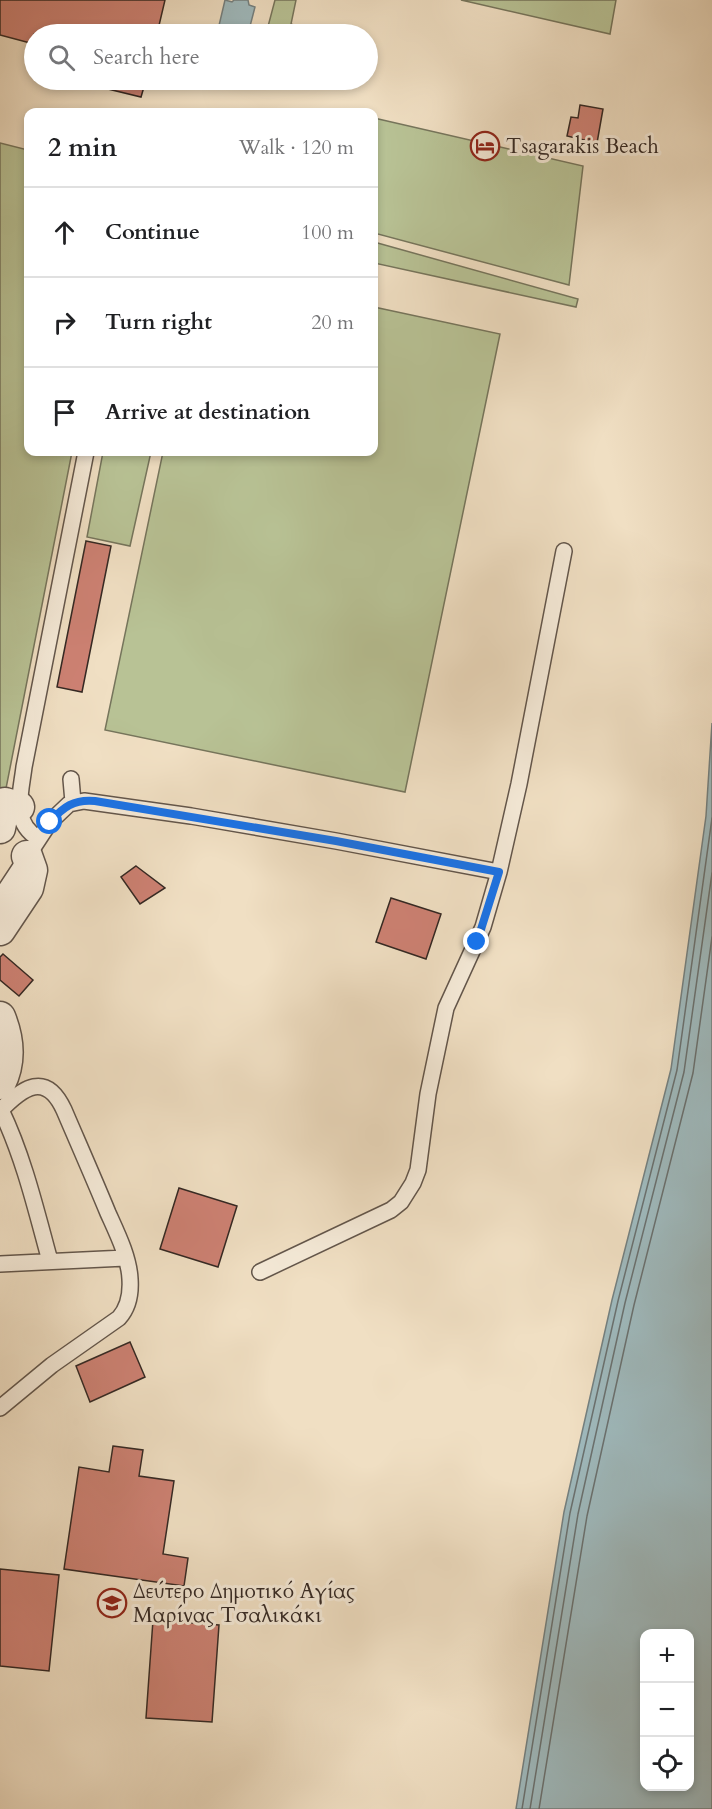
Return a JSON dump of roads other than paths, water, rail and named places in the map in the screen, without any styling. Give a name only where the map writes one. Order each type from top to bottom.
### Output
[{"type":"street","points":[[0,930],[28,888],[32,870],[32,847]]},
{"type":"street","points":[[0,1017],[7,1038],[8,1052],[0,1102]]},
{"type":"lane","points":[[32,847],[29,832],[20,818],[10,817],[24,767],[85,456]]},
{"type":"lane","points":[[260,1272],[392,1210],[401,1202],[413,1183],[418,1170],[428,1094],[446,1008],[483,927],[499,872],[519,784],[564,551]]},
{"type":"lane","points":[[71,779],[73,802]]},
{"type":"lane","points":[[0,898],[32,847],[58,813],[73,802],[95,801],[202,818],[499,872]]},
{"type":"lane","points":[[0,1408],[52,1365],[119,1318],[126,1310],[129,1300],[130,1279],[121,1243],[69,1121],[56,1095],[48,1088],[37,1087],[27,1089],[0,1102],[21,1157],[50,1261]]},
{"type":"lane","points":[[0,1264],[125,1258]]},
{"type":"water","points":[[225,0],[232,2],[248,0],[249,5],[255,7],[251,24],[219,24]]},
{"type":"water","points":[[712,723],[712,1809],[516,1809],[564,1512],[612,1300],[671,1069],[706,816]]},
{"type":"place","name":"Tsagarakis Beach","points":[[485,146]]},
{"type":"place","name":"Δεύτερο Δημοτικό Αγίας Μαρίνας Τσαλικάκι","points":[[112,1603]]}]
